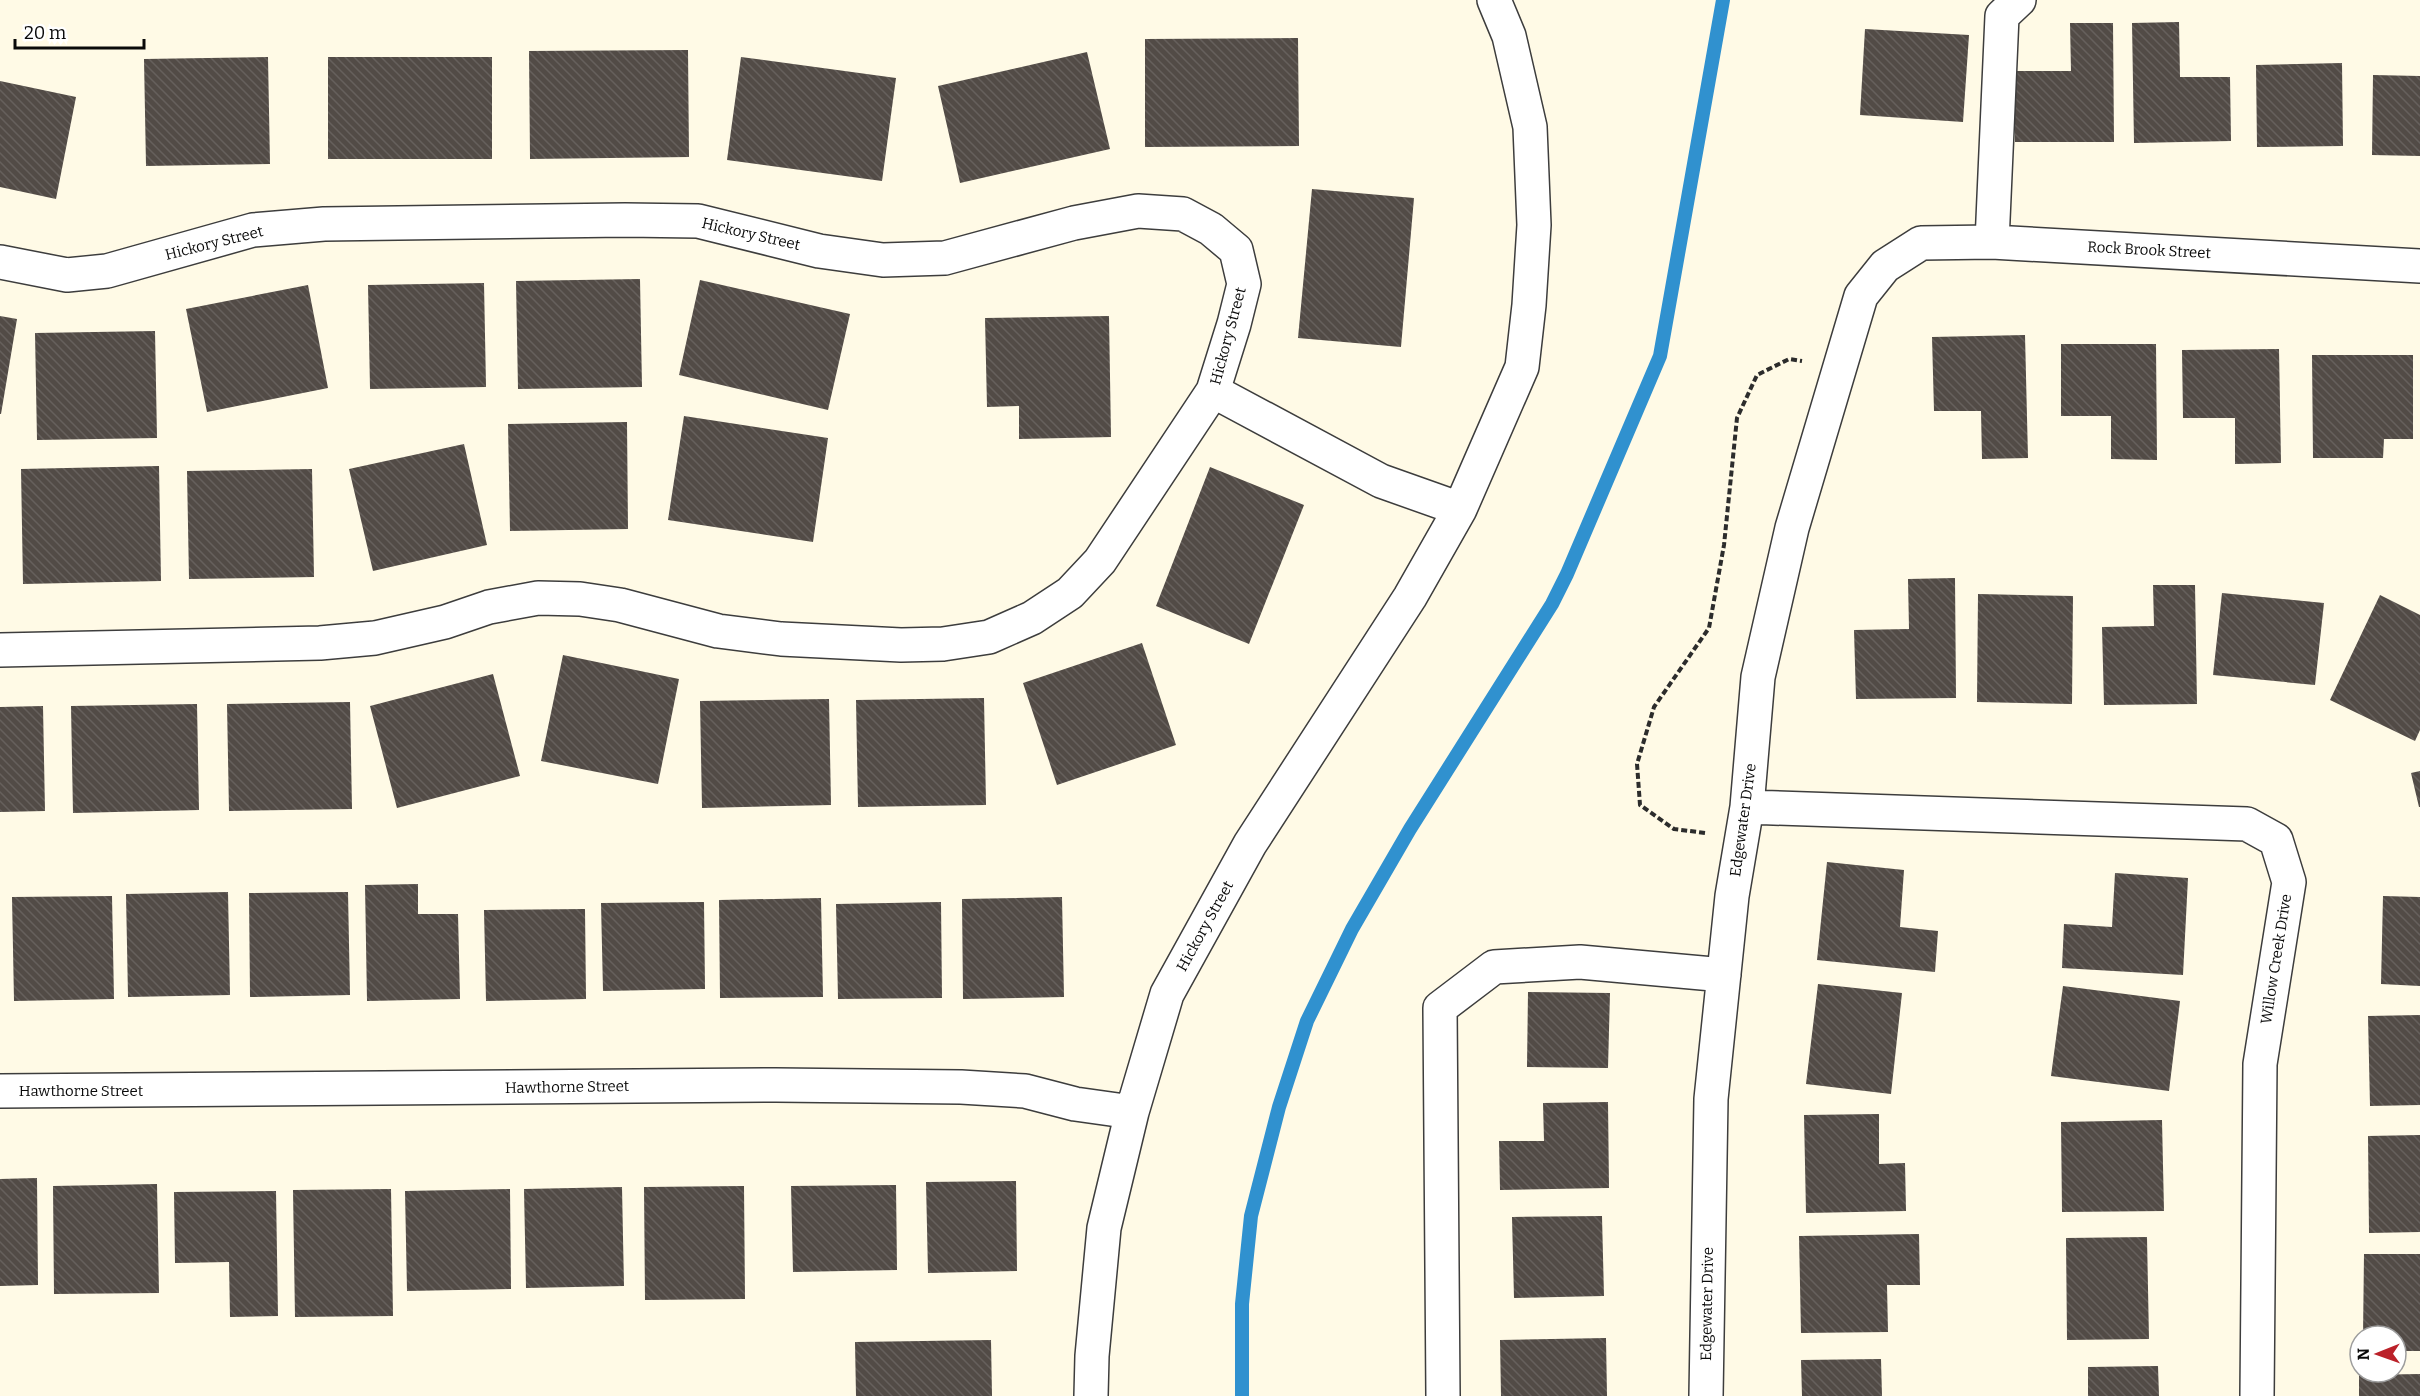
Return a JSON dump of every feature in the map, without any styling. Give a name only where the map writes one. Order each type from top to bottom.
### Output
[{"type":"street","name":"Hickory Street","points":[[1091,1396],[1092,1356],[1104,1228],[1132,1112],[1167,994],[1250,844],[1410,597],[1460,509],[1522,367],[1534,225],[1530,127],[1509,36],[1494,0]]},
{"type":"street","points":[[1992,242],[2002,16],[2019,0]]},
{"type":"street","name":"Hickory Street","points":[[0,262],[67,275],[107,272],[253,230],[324,224],[625,220],[698,221],[819,251],[883,260],[945,258],[1074,223],[1138,211],[1183,214],[1211,229],[1236,250],[1244,284],[1213,391],[1100,561],[1070,593],[1032,618],[989,637],[943,644],[901,645],[782,639],[718,632],[620,605],[580,599],[538,598],[489,607],[410,631],[375,638],[320,643],[0,650]]},
{"type":"street","name":"Rock Brook Street","points":[[1885,266],[1921,243],[1992,242],[2420,266]]},
{"type":"street","name":"Edgewater Drive","points":[[1706,1396],[1712,1099],[1732,896],[1747,807],[1758,676],[1792,528],[1861,296],[1885,266]]},
{"type":"street","name":"Hickory Street","points":[[1213,391],[1381,481],[1460,509]]},
{"type":"street","name":"Willow Creek Drive","points":[[1747,807],[2247,824],[2276,840],[2289,882],[2259,1064],[2257,1396]]},
{"type":"street","points":[[1443,1396],[1440,1008],[1494,967],[1580,962],[1724,975]]},
{"type":"street","name":"Hawthorne Street","points":[[0,1091],[776,1085],[960,1087],[1025,1091],[1075,1104],[1132,1112]]},
{"type":"path","points":[[1705,833],[1674,829],[1640,805],[1637,764],[1654,707],[1709,628],[1724,544],[1737,418],[1757,375],[1789,359],[1805,361]]},
{"type":"building","points":[[2179,22],[2180,77],[2230,77],[2231,141],[2134,143],[2132,23]]},
{"type":"building","points":[[2070,23],[2113,23],[2114,142],[2015,142],[2015,71],[2071,71]]},
{"type":"building","points":[[1865,29],[1969,35],[1963,122],[1860,115]]},
{"type":"building","points":[[1298,38],[1299,146],[1145,147],[1145,39]]},
{"type":"building","points":[[688,50],[689,157],[530,159],[529,51]]},
{"type":"building","points":[[1087,52],[1110,149],[960,183],[938,86]]},
{"type":"building","points":[[268,57],[270,164],[146,166],[144,59]]},
{"type":"building","points":[[328,57],[492,57],[492,159],[328,159]]},
{"type":"building","points":[[741,57],[896,78],[882,181],[727,160]]},
{"type":"building","points":[[2342,63],[2343,146],[2257,147],[2256,65]]},
{"type":"building","points":[[2373,75],[2420,76],[2420,156],[2372,155]]},
{"type":"building","points":[[0,81],[76,97],[56,199],[0,187]]},
{"type":"building","points":[[1312,189],[1414,198],[1401,347],[1298,338]]},
{"type":"building","points":[[640,279],[642,387],[518,389],[516,281]]},
{"type":"building","points":[[700,280],[850,314],[828,410],[679,375]]},
{"type":"building","points":[[484,283],[486,387],[370,389],[368,285]]},
{"type":"building","points":[[308,285],[328,388],[207,412],[186,309]]},
{"type":"building","points":[[0,316],[17,319],[1,414],[0,414]]},
{"type":"building","points":[[1109,316],[1111,437],[1019,439],[1019,406],[987,407],[985,318]]},
{"type":"building","points":[[155,331],[157,438],[37,440],[35,333]]},
{"type":"building","points":[[2025,335],[2028,458],[1982,459],[1981,411],[1934,411],[1932,337]]},
{"type":"building","points":[[2061,344],[2156,344],[2157,460],[2111,459],[2111,416],[2061,416]]},
{"type":"building","points":[[2279,349],[2281,463],[2235,464],[2235,418],[2183,418],[2182,350]]},
{"type":"building","points":[[2312,355],[2413,355],[2413,439],[2384,439],[2383,458],[2313,458]]},
{"type":"building","points":[[684,416],[828,438],[813,542],[668,520]]},
{"type":"building","points":[[627,422],[628,529],[510,531],[508,424]]},
{"type":"building","points":[[464,444],[487,545],[373,571],[349,469]]},
{"type":"building","points":[[159,466],[161,581],[23,584],[21,469]]},
{"type":"building","points":[[1210,467],[1304,505],[1249,644],[1156,606]]},
{"type":"building","points":[[312,469],[314,577],[189,579],[187,471]]},
{"type":"building","points":[[1955,578],[1956,698],[1856,699],[1854,630],[1909,629],[1908,579]]},
{"type":"building","points":[[2153,585],[2195,585],[2197,704],[2104,705],[2102,627],[2154,626]]},
{"type":"building","points":[[2222,593],[2324,603],[2315,685],[2213,675]]},
{"type":"building","points":[[1978,594],[2073,596],[2072,704],[1977,702]]},
{"type":"building","points":[[2380,595],[2420,615],[2420,730],[2415,741],[2330,700]]},
{"type":"building","points":[[1142,643],[1176,745],[1057,785],[1023,683]]},
{"type":"building","points":[[563,655],[679,679],[658,784],[541,761]]},
{"type":"building","points":[[493,674],[520,776],[397,808],[370,706]]},
{"type":"building","points":[[984,698],[986,805],[858,807],[856,700]]},
{"type":"building","points":[[829,699],[831,805],[702,808],[700,701]]},
{"type":"building","points":[[350,702],[352,809],[229,811],[227,704]]},
{"type":"building","points":[[197,704],[199,810],[73,813],[71,706]]},
{"type":"building","points":[[43,706],[45,811],[0,812],[0,707]]},
{"type":"building","points":[[2420,771],[2420,807],[2419,807],[2411,773]]},
{"type":"building","points":[[1827,862],[1904,870],[1900,927],[1938,931],[1935,972],[1817,960]]},
{"type":"building","points":[[2115,873],[2188,878],[2183,975],[2062,968],[2064,924],[2112,927]]},
{"type":"building","points":[[418,884],[418,914],[458,914],[460,999],[367,1001],[365,885]]},
{"type":"building","points":[[228,892],[230,995],[128,997],[126,894]]},
{"type":"building","points":[[348,892],[350,995],[250,997],[249,893]]},
{"type":"building","points":[[112,896],[114,999],[14,1001],[12,897]]},
{"type":"building","points":[[2383,896],[2420,897],[2420,986],[2381,984]]},
{"type":"building","points":[[1062,897],[1064,997],[963,999],[962,899]]},
{"type":"building","points":[[821,898],[823,997],[720,998],[719,900]]},
{"type":"building","points":[[704,902],[705,989],[603,991],[601,903]]},
{"type":"building","points":[[941,902],[942,998],[838,999],[836,904]]},
{"type":"building","points":[[585,909],[586,999],[486,1001],[484,910]]},
{"type":"building","points":[[1818,984],[1902,993],[1891,1094],[1806,1084]]},
{"type":"building","points":[[2063,986],[2180,1001],[2169,1091],[2051,1076]]},
{"type":"building","points":[[1528,992],[1610,993],[1608,1068],[1527,1067]]},
{"type":"building","points":[[2420,1015],[2420,1105],[2370,1106],[2368,1016]]},
{"type":"building","points":[[1608,1102],[1609,1188],[1500,1190],[1499,1141],[1544,1141],[1543,1103]]},
{"type":"building","points":[[1879,1114],[1879,1164],[1905,1163],[1906,1211],[1806,1213],[1804,1115]]},
{"type":"building","points":[[2162,1120],[2164,1211],[2062,1212],[2061,1122]]},
{"type":"building","points":[[2420,1135],[2420,1232],[2369,1233],[2368,1136]]},
{"type":"building","points":[[37,1178],[38,1285],[0,1286],[0,1179]]},
{"type":"building","points":[[1016,1181],[1017,1271],[928,1273],[926,1182]]},
{"type":"building","points":[[157,1184],[159,1293],[54,1294],[53,1186]]},
{"type":"building","points":[[896,1185],[897,1270],[793,1272],[791,1186]]},
{"type":"building","points":[[744,1186],[745,1299],[645,1300],[644,1187]]},
{"type":"building","points":[[622,1187],[624,1286],[526,1288],[524,1189]]},
{"type":"building","points":[[391,1189],[393,1316],[295,1317],[293,1190]]},
{"type":"building","points":[[510,1189],[511,1289],[407,1291],[405,1191]]},
{"type":"building","points":[[276,1191],[278,1316],[230,1317],[229,1262],[175,1263],[174,1192]]},
{"type":"building","points":[[1602,1216],[1604,1296],[1514,1298],[1512,1217]]},
{"type":"building","points":[[1919,1234],[1920,1285],[1887,1285],[1888,1332],[1801,1333],[1799,1236]]},
{"type":"building","points":[[2147,1237],[2149,1339],[2067,1340],[2066,1238]]},
{"type":"building","points":[[2364,1254],[2420,1254],[2420,1351],[2408,1351],[2408,1324],[2363,1324]]},
{"type":"building","points":[[1606,1338],[1607,1396],[1501,1396],[1500,1340]]},
{"type":"building","points":[[991,1340],[992,1396],[856,1396],[855,1342]]},
{"type":"building","points":[[1881,1359],[1882,1396],[1802,1396],[1801,1360]]},
{"type":"building","points":[[2158,1366],[2159,1396],[2088,1396],[2088,1367]]},
{"type":"building","points":[[2408,1374],[2420,1374],[2420,1396],[2359,1396],[2359,1384],[2408,1384]]},
{"type":"waterway","points":[[1242,1396],[1242,1304],[1251,1216],[1279,1107],[1307,1021],[1352,929],[1410,829],[1552,604],[1660,356],[1723,0]]}]
